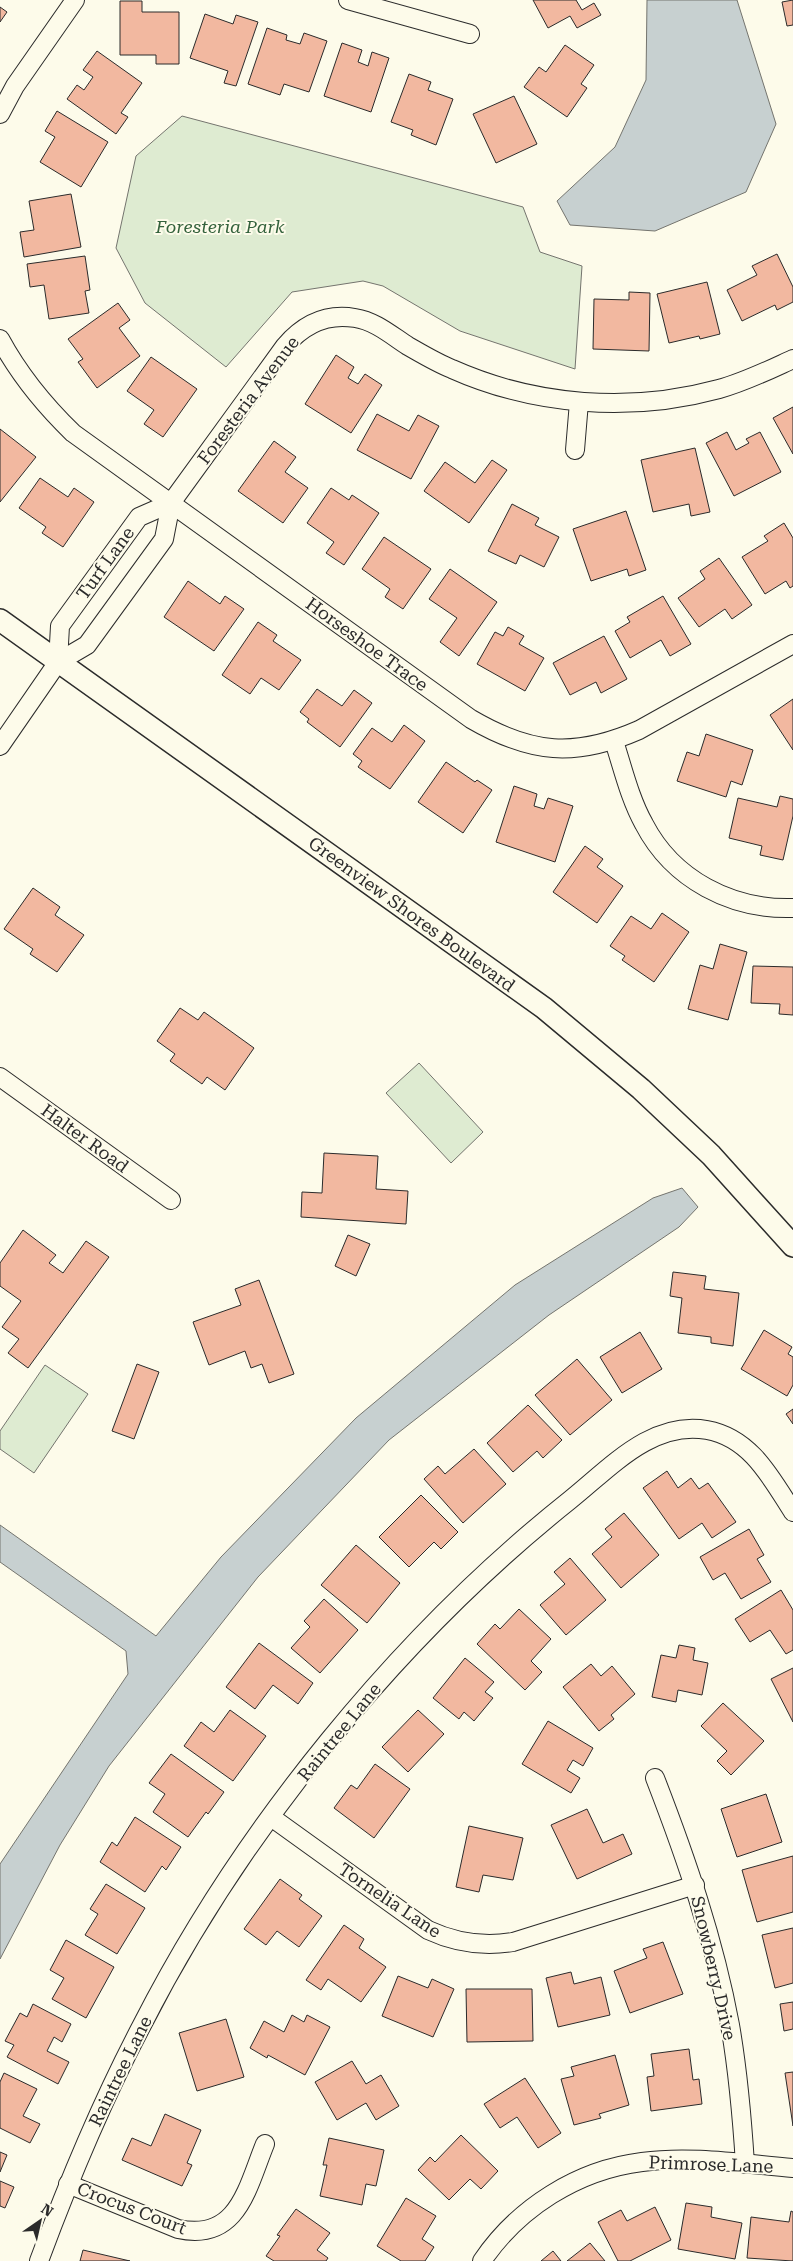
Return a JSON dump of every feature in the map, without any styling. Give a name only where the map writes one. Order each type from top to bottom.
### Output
[{"type":"street","points":[[0,114],[15,86],[75,0]]},
{"type":"street","points":[[348,0],[470,34]]},
{"type":"street","name":"Foresteria Avenue","points":[[171,503],[285,346],[305,326],[330,317],[357,318],[370,322],[410,347],[452,369],[496,386],[542,397],[579,402],[642,402],[689,396],[750,379],[793,359]]},
{"type":"street","name":"Horseshoe Trace","points":[[0,339],[16,368],[48,409],[73,433],[471,719],[494,733],[519,743],[546,748],[579,748],[614,741],[639,730],[793,644]]},
{"type":"street","points":[[575,450],[579,402]]},
{"type":"street","name":"Turf Lane","points":[[58,662],[60,626],[139,517],[171,503]]},
{"type":"street","name":"Turf Lane","points":[[0,746],[58,662],[88,645],[164,539],[171,503]]},
{"type":"street","name":"Greenview Shores Boulevard","points":[[0,620],[544,1008],[641,1089],[711,1155],[793,1246]]},
{"type":"street","points":[[614,741],[644,824],[659,847],[677,867],[698,883],[722,896],[747,904],[773,909],[793,908]]},
{"type":"street","name":"Halter Road","points":[[0,1077],[171,1200]]},
{"type":"street","name":"Raintree Lane","points":[[39,2261],[68,2184],[104,2101],[143,2022],[216,1897],[271,1817],[342,1726],[394,1666],[455,1603],[552,1514],[638,1446],[652,1438],[680,1429],[695,1429],[724,1435],[737,1441],[755,1456],[764,1467],[793,1512]]},
{"type":"street","name":"Snowberry Drive","points":[[655,1778],[695,1885],[715,1956],[730,2024],[740,2094],[745,2164]]},
{"type":"street","name":"Tornelia Lane","points":[[271,1817],[416,1922],[441,1936],[470,1944],[484,1945],[513,1942],[695,1885]]},
{"type":"street","name":"Crocus Court","points":[[68,2184],[178,2229],[193,2232],[207,2231],[221,2225],[233,2216],[241,2204],[265,2144]]},
{"type":"street","name":"Primrose Lane","points":[[482,2261],[525,2213],[551,2194],[580,2179],[610,2168],[641,2162],[673,2160],[793,2168]]},
{"type":"green space","name":"Foresteria Park","points":[[182,116],[523,207],[540,252],[582,266],[575,369],[460,331],[383,286],[363,281],[292,292],[226,367],[145,303],[116,248],[136,156]]},
{"type":"green space","points":[[419,1063],[483,1132],[451,1163],[386,1093]]},
{"type":"green space","points":[[45,1365],[88,1394],[34,1473],[0,1449],[0,1431]]},
{"type":"shaded area","points":[[647,0],[737,0],[776,124],[746,192],[655,231],[570,225],[557,201],[615,147],[646,80]]},
{"type":"shaded area","points":[[682,1188],[698,1207],[679,1227],[549,1315],[389,1440],[258,1577],[109,1766],[60,1845],[0,1959],[0,1864],[128,1674],[126,1651],[0,1562],[0,1525],[156,1636],[221,1557],[356,1418],[515,1285],[653,1198]]},
{"type":"building","points":[[533,0],[576,0],[582,10],[594,3],[601,15],[577,28],[570,16],[548,28]]},
{"type":"building","points":[[793,0],[793,25],[787,26],[782,2]]},
{"type":"building","points":[[120,1],[142,1],[142,12],[179,12],[179,64],[156,64],[156,55],[120,55]]},
{"type":"building","points":[[0,7],[7,12],[0,22]]},
{"type":"building","points":[[205,14],[233,24],[236,15],[258,22],[236,86],[224,83],[228,71],[190,58]]},
{"type":"building","points":[[267,28],[287,35],[286,40],[300,44],[304,33],[327,41],[309,92],[284,84],[280,95],[248,84]]},
{"type":"building","points":[[342,43],[362,50],[358,62],[368,66],[372,52],[389,58],[371,112],[324,96]]},
{"type":"building","points":[[565,45],[594,65],[581,84],[587,88],[567,117],[524,87],[539,67],[546,72]]},
{"type":"building","points":[[97,51],[142,83],[121,113],[128,117],[116,134],[67,99],[77,85],[84,90],[93,77],[83,70]]},
{"type":"building","points":[[409,74],[431,82],[428,90],[453,99],[436,145],[411,135],[413,130],[391,122]]},
{"type":"building","points":[[514,96],[537,144],[496,163],[473,114]]},
{"type":"building","points":[[57,111],[108,142],[81,187],[40,162],[55,137],[45,131]]},
{"type":"building","points":[[71,194],[81,247],[24,257],[20,232],[34,230],[29,201]]},
{"type":"building","points":[[777,254],[793,287],[793,302],[777,310],[775,305],[742,321],[727,290],[757,275],[752,266]]},
{"type":"building","points":[[85,256],[90,290],[85,291],[89,313],[49,319],[44,285],[30,287],[27,264]]},
{"type":"building","points":[[707,282],[720,334],[700,339],[699,336],[669,343],[657,294]]},
{"type":"building","points":[[629,292],[650,293],[649,351],[593,349],[594,299],[629,300]]},
{"type":"building","points":[[118,303],[130,320],[119,328],[140,356],[97,388],[78,362],[83,359],[68,339]]},
{"type":"building","points":[[336,355],[354,367],[348,378],[358,384],[365,374],[382,385],[351,433],[305,404]]},
{"type":"building","points":[[151,357],[197,389],[163,437],[144,424],[154,410],[127,391]]},
{"type":"building","points":[[793,407],[793,454],[773,418]]},
{"type":"building","points":[[377,414],[409,431],[418,415],[439,426],[411,479],[357,450]]},
{"type":"building","points":[[0,429],[36,457],[0,502]]},
{"type":"building","points":[[727,432],[736,450],[749,443],[746,439],[760,432],[781,472],[734,496],[706,443]]},
{"type":"building","points":[[274,441],[296,457],[285,472],[308,488],[283,523],[238,491]]},
{"type":"building","points":[[695,448],[710,512],[691,516],[689,504],[653,512],[641,460]]},
{"type":"building","points":[[492,460],[507,470],[469,523],[424,491],[445,462],[475,483]]},
{"type":"building","points":[[40,478],[68,497],[74,488],[94,502],[63,547],[42,533],[46,527],[19,508]]},
{"type":"building","points":[[331,488],[349,500],[352,495],[379,513],[344,565],[326,553],[334,542],[307,523]]},
{"type":"building","points":[[512,504],[539,518],[535,525],[559,537],[544,567],[520,555],[516,564],[488,551]]},
{"type":"building","points":[[626,511],[646,570],[629,576],[627,569],[591,581],[573,529]]},
{"type":"building","points":[[784,523],[793,538],[793,586],[790,588],[786,581],[765,594],[742,557],[768,541],[764,536]]},
{"type":"building","points":[[384,537],[431,569],[403,609],[385,597],[390,589],[362,569]]},
{"type":"building","points":[[719,558],[752,605],[732,619],[725,609],[699,627],[678,598],[705,579],[700,571]]},
{"type":"building","points":[[450,569],[497,602],[459,656],[440,642],[457,618],[429,599]]},
{"type":"building","points":[[188,581],[220,604],[225,596],[244,609],[214,651],[164,617]]},
{"type":"building","points":[[663,596],[691,644],[670,656],[661,640],[630,658],[615,631],[630,622],[627,617]]},
{"type":"building","points":[[258,622],[277,635],[273,641],[301,660],[279,690],[261,678],[250,694],[222,675]]},
{"type":"building","points":[[508,627],[524,636],[519,644],[544,658],[525,691],[477,664],[495,632],[503,636]]},
{"type":"building","points":[[604,636],[627,679],[601,693],[596,682],[570,695],[553,663]]},
{"type":"building","points":[[317,689],[342,706],[354,690],[372,703],[340,747],[307,722],[309,719],[300,712]]},
{"type":"building","points":[[793,699],[793,750],[770,715]]},
{"type":"building","points":[[404,725],[425,741],[390,789],[358,767],[362,761],[353,754],[372,728],[392,742]]},
{"type":"building","points":[[706,734],[753,750],[742,785],[731,781],[726,797],[677,781],[687,752],[699,756]]},
{"type":"building","points":[[446,762],[475,782],[477,780],[492,790],[463,833],[418,802]]},
{"type":"building","points":[[514,786],[537,794],[534,806],[544,809],[548,798],[573,806],[555,862],[496,842]]},
{"type":"building","points":[[780,796],[793,799],[793,816],[783,860],[760,855],[762,846],[729,838],[738,798],[777,807]]},
{"type":"building","points":[[585,846],[603,859],[597,867],[623,886],[597,923],[553,892]]},
{"type":"building","points":[[33,888],[60,907],[55,915],[84,935],[57,972],[30,954],[33,949],[4,929]]},
{"type":"building","points":[[662,913],[689,932],[654,982],[622,960],[625,956],[610,946],[631,916],[651,929]]},
{"type":"building","points":[[720,944],[747,952],[728,1020],[688,1009],[700,965],[713,969]]},
{"type":"building","points":[[753,966],[793,967],[793,1015],[779,1014],[780,1004],[751,1003]]},
{"type":"building","points":[[180,1008],[198,1020],[204,1012],[254,1048],[225,1090],[207,1077],[202,1084],[170,1061],[175,1054],[157,1041]]},
{"type":"building","points":[[324,1153],[378,1156],[376,1189],[408,1191],[406,1224],[301,1217],[302,1192],[322,1193]]},
{"type":"building","points":[[23,1230],[56,1255],[49,1263],[63,1273],[86,1241],[109,1257],[28,1368],[8,1353],[19,1339],[2,1327],[21,1301],[0,1286],[0,1263]]},
{"type":"building","points":[[348,1235],[370,1244],[356,1276],[335,1266]]},
{"type":"building","points":[[673,1272],[706,1276],[704,1289],[739,1293],[733,1346],[711,1343],[711,1337],[678,1333],[682,1298],[670,1296]]},
{"type":"building","points":[[259,1280],[294,1374],[269,1383],[262,1364],[251,1368],[245,1351],[209,1365],[193,1322],[241,1305],[235,1289]]},
{"type":"building","points":[[764,1330],[792,1347],[788,1354],[793,1357],[793,1385],[787,1396],[741,1369]]},
{"type":"building","points":[[640,1332],[662,1369],[622,1393],[600,1357]]},
{"type":"building","points":[[577,1359],[612,1400],[570,1435],[535,1395]]},
{"type":"building","points":[[137,1364],[159,1372],[134,1439],[112,1431]]},
{"type":"building","points":[[528,1405],[562,1440],[543,1458],[537,1451],[513,1472],[487,1443]]},
{"type":"building","points":[[793,1409],[793,1424],[786,1414]]},
{"type":"building","points":[[474,1449],[506,1484],[463,1523],[424,1479],[438,1466],[445,1474]]},
{"type":"building","points":[[667,1471],[678,1488],[691,1478],[699,1489],[708,1483],[736,1522],[712,1538],[702,1523],[679,1539],[643,1488]]},
{"type":"building","points":[[421,1495],[458,1532],[441,1549],[434,1542],[409,1567],[379,1537]]},
{"type":"building","points":[[624,1513],[659,1555],[621,1588],[592,1554],[612,1537],[605,1529]]},
{"type":"building","points":[[749,1529],[764,1555],[757,1559],[771,1582],[741,1599],[725,1573],[713,1580],[700,1557]]},
{"type":"building","points":[[356,1545],[400,1583],[367,1623],[321,1585]]},
{"type":"building","points":[[570,1558],[606,1600],[566,1635],[540,1605],[565,1584],[554,1572]]},
{"type":"building","points":[[781,1590],[793,1610],[793,1650],[786,1654],[770,1630],[750,1642],[735,1619]]},
{"type":"building","points":[[324,1599],[358,1630],[320,1673],[291,1648],[310,1627],[304,1621]]},
{"type":"building","points":[[519,1609],[551,1639],[531,1661],[542,1672],[525,1690],[477,1644],[495,1624],[500,1629]]},
{"type":"building","points":[[259,1643],[313,1683],[298,1704],[273,1685],[255,1709],[226,1687]]},
{"type":"building","points":[[679,1645],[695,1648],[693,1660],[708,1663],[702,1695],[678,1690],[676,1702],[652,1697],[661,1655],[676,1658]]},
{"type":"building","points":[[465,1658],[494,1682],[485,1692],[493,1698],[474,1721],[464,1712],[459,1719],[433,1698]]},
{"type":"building","points":[[591,1664],[601,1676],[612,1666],[635,1694],[611,1715],[614,1719],[599,1731],[563,1687]]},
{"type":"building","points":[[793,1668],[793,1722],[771,1679]]},
{"type":"building","points":[[723,1703],[764,1741],[731,1775],[717,1761],[727,1751],[701,1726]]},
{"type":"building","points":[[230,1710],[266,1736],[233,1781],[184,1746],[201,1722],[214,1732]]},
{"type":"building","points":[[418,1710],[444,1734],[408,1772],[382,1747]]},
{"type":"building","points":[[548,1721],[593,1748],[583,1766],[573,1760],[567,1770],[580,1778],[571,1793],[522,1764]]},
{"type":"building","points":[[171,1754],[224,1792],[208,1814],[206,1812],[188,1837],[153,1812],[165,1794],[149,1783]]},
{"type":"building","points":[[375,1764],[410,1789],[374,1838],[334,1808],[351,1785],[357,1789]]},
{"type":"building","points":[[766,1794],[782,1842],[737,1857],[721,1809]]},
{"type":"building","points":[[587,1809],[603,1843],[623,1834],[632,1854],[577,1879],[551,1825]]},
{"type":"building","points":[[135,1817],[181,1847],[166,1870],[162,1866],[145,1892],[100,1862],[112,1842],[117,1846]]},
{"type":"building","points":[[469,1826],[523,1838],[513,1880],[483,1875],[479,1892],[456,1887]]},
{"type":"building","points":[[793,1856],[793,1912],[757,1922],[742,1870]]},
{"type":"building","points":[[280,1879],[302,1895],[299,1899],[322,1916],[299,1947],[277,1931],[266,1945],[244,1929]]},
{"type":"building","points":[[106,1884],[145,1908],[117,1954],[85,1935],[98,1914],[90,1909]]},
{"type":"building","points":[[344,1925],[364,1939],[359,1948],[386,1967],[361,2002],[328,1979],[321,1990],[306,1980]]},
{"type":"building","points":[[793,1928],[793,1983],[775,1988],[762,1935]]},
{"type":"building","points":[[66,1940],[114,1967],[86,2018],[52,1999],[64,1978],[50,1970]]},
{"type":"building","points":[[663,1942],[683,1994],[630,2013],[614,1971],[647,1958],[643,1949]]},
{"type":"building","points":[[571,1972],[574,1984],[601,1977],[610,2015],[558,2027],[546,1978]]},
{"type":"building","points":[[398,1976],[428,1988],[432,1979],[454,1989],[433,2037],[382,2016]]},
{"type":"building","points":[[466,1989],[532,1989],[533,2041],[467,2042]]},
{"type":"building","points":[[793,2002],[793,2029],[784,2031],[780,2004]]},
{"type":"building","points":[[33,2004],[71,2024],[62,2042],[54,2037],[47,2051],[69,2062],[58,2084],[7,2057],[14,2045],[5,2041],[20,2013],[27,2017]]},
{"type":"building","points":[[292,2015],[304,2022],[307,2015],[330,2027],[305,2075],[268,2055],[267,2058],[250,2048],[264,2021],[284,2032]]},
{"type":"building","points":[[226,2019],[244,2077],[197,2091],[179,2033]]},
{"type":"building","points":[[689,2049],[693,2080],[699,2079],[702,2104],[651,2111],[647,2077],[654,2076],[651,2054]]},
{"type":"building","points":[[615,2055],[629,2105],[599,2114],[601,2118],[574,2125],[561,2079],[574,2076],[571,2067]]},
{"type":"building","points":[[352,2061],[366,2084],[381,2075],[399,2106],[376,2120],[366,2103],[337,2120],[315,2082]]},
{"type":"building","points":[[793,2072],[793,2126],[785,2073]]},
{"type":"building","points":[[4,2073],[37,2089],[23,2116],[40,2124],[30,2143],[0,2128],[0,2082]]},
{"type":"building","points":[[525,2078],[561,2133],[538,2148],[517,2117],[500,2128],[484,2104]]},
{"type":"building","points":[[165,2114],[201,2130],[187,2163],[192,2165],[182,2186],[122,2160],[132,2138],[151,2146]]},
{"type":"building","points":[[461,2135],[498,2171],[481,2189],[470,2179],[449,2200],[418,2170],[430,2157],[435,2162]]},
{"type":"building","points":[[329,2138],[384,2150],[376,2186],[366,2184],[362,2205],[320,2196],[327,2165],[323,2165]]},
{"type":"building","points":[[0,2152],[7,2155],[0,2172]]},
{"type":"building","points":[[0,2181],[14,2187],[5,2208],[0,2206]]},
{"type":"building","points":[[406,2198],[436,2216],[422,2239],[434,2247],[425,2261],[401,2261],[377,2246]]},
{"type":"building","points":[[686,2203],[712,2207],[711,2217],[742,2223],[735,2259],[678,2249]]},
{"type":"building","points":[[655,2207],[671,2240],[630,2261],[618,2261],[598,2222],[621,2210],[627,2221]]},
{"type":"building","points":[[296,2209],[330,2233],[317,2250],[328,2258],[326,2261],[274,2261],[266,2256],[280,2236],[277,2235]]},
{"type":"building","points":[[791,2211],[793,2212],[793,2261],[747,2258],[751,2217],[789,2222]]},
{"type":"building","points":[[590,2243],[605,2261],[567,2261]]},
{"type":"building","points":[[83,2250],[130,2261],[80,2261]]},
{"type":"building","points":[[553,2251],[561,2261],[541,2261]]}]
